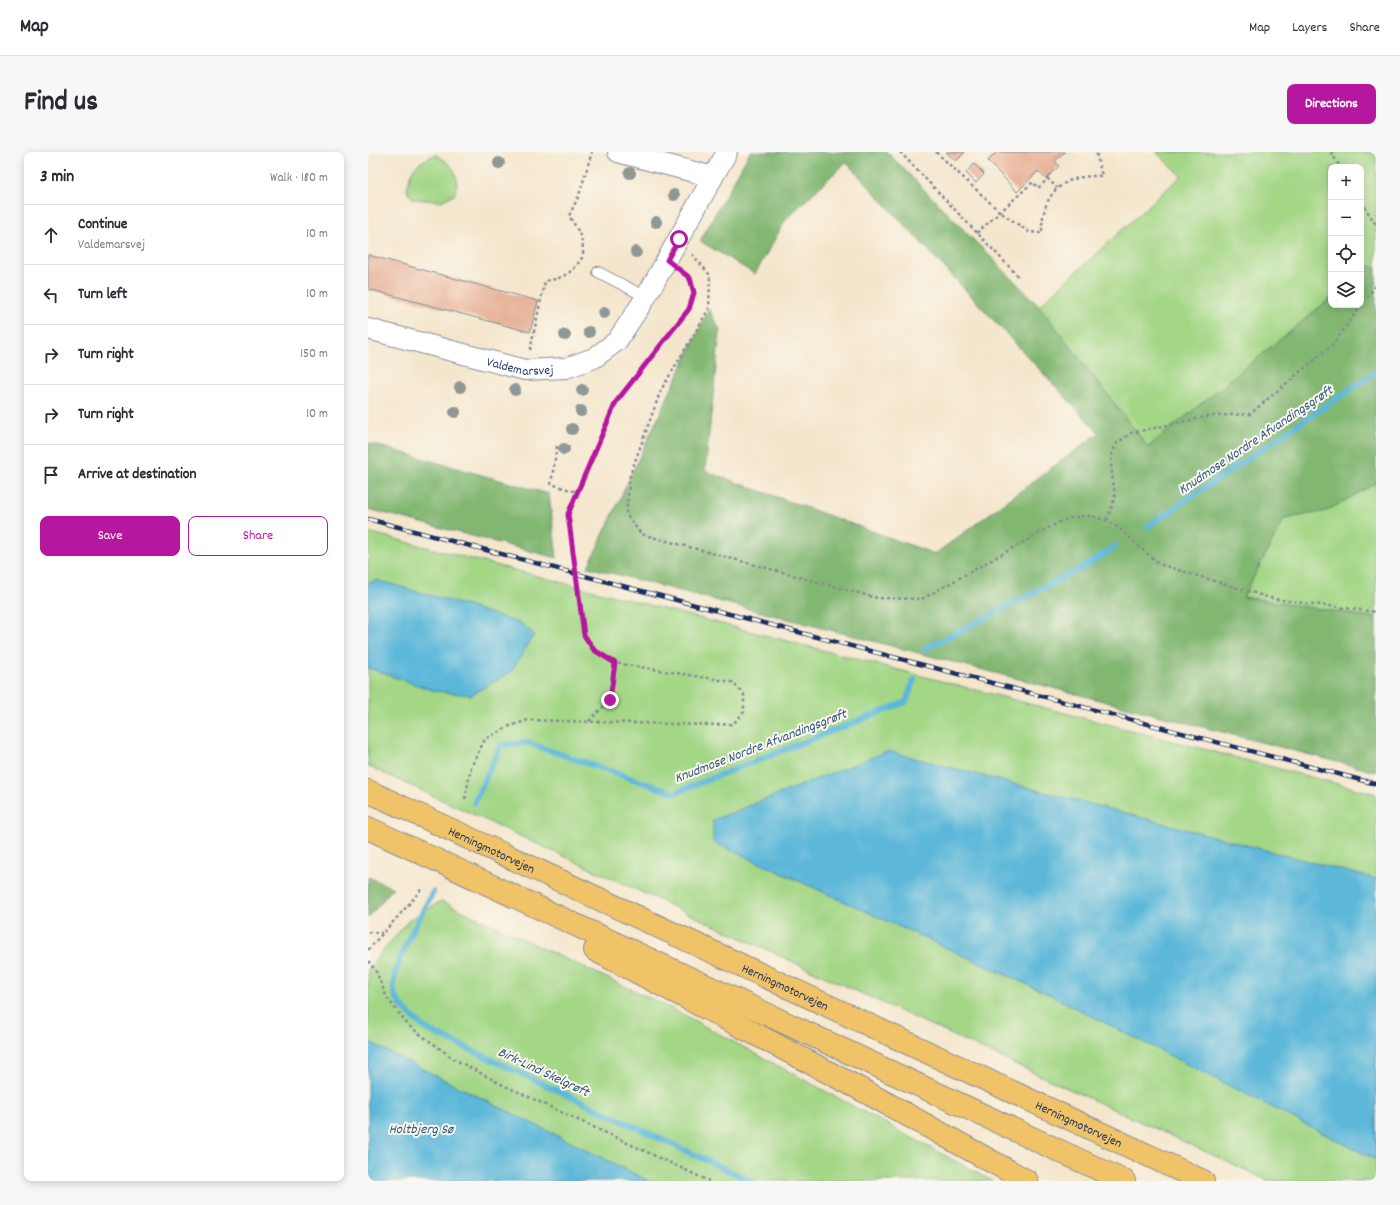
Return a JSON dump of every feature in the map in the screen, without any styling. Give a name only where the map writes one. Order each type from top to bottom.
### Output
[{"type":"highway","name":"Herningmotorvejen","points":[[368,791],[1203,1181]]},
{"type":"highway","points":[[368,828],[1124,1181]]},
{"type":"highway","points":[[462,873],[512,906],[864,1091],[1027,1181]]},
{"type":"street","points":[[618,152],[713,177]]},
{"type":"street","name":"Valdemarsvej","points":[[368,329],[525,370],[566,368],[594,358],[617,341],[646,297],[727,152]]},
{"type":"lane","points":[[598,272],[646,297]]},
{"type":"path","points":[[525,370],[545,281],[561,278],[569,274],[584,256],[580,234],[569,216],[579,195],[592,152]]},
{"type":"path","points":[[900,152],[1018,276]]},
{"type":"path","points":[[936,152],[1000,212],[1029,232],[1042,234],[1042,217],[1047,201],[1057,188],[1070,179],[1102,176],[1096,152]]},
{"type":"path","points":[[1331,152],[1338,164]]},
{"type":"path","points":[[977,233],[1033,182],[1038,188],[1048,179],[1057,188]]},
{"type":"path","points":[[1364,206],[1376,225]]},
{"type":"path","points":[[679,239],[710,275],[709,309],[661,390],[630,475],[626,514],[641,534],[877,598],[922,599],[1059,522],[1074,516],[1092,517],[1107,520],[1132,538],[1147,555],[1162,565],[1274,599],[1376,612]]},
{"type":"path","points":[[465,799],[471,767],[486,738],[510,726],[528,720],[709,725],[733,724],[744,712],[744,694],[732,682],[615,663],[594,650],[584,635],[568,514],[616,402],[689,309],[694,293],[690,278],[667,260]]},
{"type":"path","points":[[1107,520],[1115,497],[1111,465],[1112,452],[1117,443],[1131,433],[1210,416],[1250,414],[1332,345],[1376,286]]},
{"type":"path","points":[[557,446],[551,484],[577,492]]},
{"type":"path","points":[[588,722],[610,700],[615,663]]},
{"type":"path","points":[[368,950],[392,922],[404,911],[422,888]]},
{"type":"path","points":[[368,932],[383,933]]},
{"type":"path","points":[[368,961],[376,971],[388,998],[409,1026],[454,1059],[501,1084],[709,1181]]},
{"type":"green space","points":[[750,152],[887,152],[1039,306],[1148,447],[1328,300],[1328,308],[1364,308],[1364,271],[1371,265],[1376,270],[1376,483],[1326,511],[1284,519],[1243,597],[1376,618],[1376,772],[588,567],[709,309],[720,331],[705,471],[935,554],[1099,433],[846,162],[786,219],[755,274],[700,241]]},
{"type":"green space","points":[[1156,152],[1376,152],[1376,270],[1371,265],[1364,271],[1364,164],[1328,164],[1328,300],[1148,448],[1039,306],[1181,176]]},
{"type":"green space","points":[[435,155],[447,162],[454,171],[457,182],[454,195],[441,201],[413,199],[407,191],[410,177],[414,168],[422,161]]},
{"type":"green space","points":[[368,443],[549,494],[557,558],[368,509]]},
{"type":"green space","points":[[1376,483],[1376,618],[1243,597],[1284,519],[1326,511]]},
{"type":"green space","points":[[368,532],[1376,794],[1376,1181],[1269,1181],[368,766]]},
{"type":"green space","points":[[368,877],[393,888],[368,918]]},
{"type":"green space","points":[[441,901],[669,1007],[992,1181],[649,1181],[392,1054],[368,1041],[368,969],[409,920]]},
{"type":"water","points":[[377,580],[468,606],[522,624],[534,635],[511,672],[471,695],[435,691],[368,668],[368,583]]},
{"type":"water","points":[[888,751],[1376,879],[1376,1160],[1050,995],[713,842],[713,820]]},
{"type":"water","name":"Holtbjerg Sø","points":[[368,1041],[392,1054],[649,1181],[368,1181]]},
{"type":"building","points":[[946,152],[965,152],[956,161]]},
{"type":"building","points":[[997,152],[1065,152],[1055,161],[1059,166],[1046,179],[1038,171],[1017,192],[988,161]]},
{"type":"building","points":[[974,164],[984,174],[976,183],[966,173]]},
{"type":"building","points":[[368,255],[538,301],[530,332],[368,289]]},
{"type":"waterway","name":"Knudmose Nordre Afvandingsgrøft","points":[[1148,526],[1376,372]]},
{"type":"waterway","name":"Knudmose Nordre Afvandingsgrøft","points":[[925,649],[1085,566],[1116,546]]},
{"type":"waterway","name":"Knudmose Nordre Afvandingsgrøft","points":[[474,803],[501,745],[528,743],[674,793],[906,702],[914,680]]},
{"type":"waterway","name":"Birk-Lind Skelgrøft","points":[[433,892],[406,943],[396,972],[394,985],[395,995],[401,1005],[413,1018],[426,1029],[751,1181]]},
{"type":"railway","points":[[368,519],[1376,784]]},
{"type":"route","points":[[610,700],[615,663],[594,650],[584,635],[568,514],[616,402],[689,309],[694,293],[690,278],[667,260],[679,239]]}]
